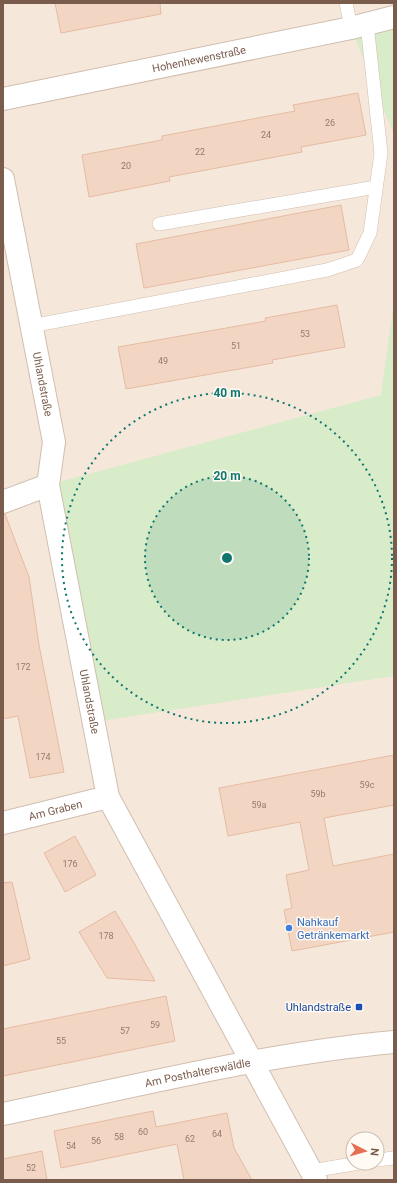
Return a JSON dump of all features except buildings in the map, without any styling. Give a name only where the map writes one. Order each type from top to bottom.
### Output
[{"type":"street","name":"Hohenhewenstraße","points":[[3,99],[359,26],[394,16]]},
{"type":"street","name":"Uhlandstraße","points":[[4,190],[54,442],[48,485],[108,797],[313,1175]]},
{"type":"street","points":[[3,502],[48,485]]},
{"type":"street","name":"Am Graben","points":[[3,823],[108,797]]},
{"type":"street","name":"Am Posthalterswäldle","points":[[3,1114],[253,1062],[363,1045],[394,1042]]},
{"type":"lane","points":[[31,326],[327,270],[357,260],[370,233],[381,153],[359,26],[346,3]]},
{"type":"lane","points":[[159,224],[376,187]]},
{"type":"lane","points":[[313,1175],[345,1167]]},
{"type":"shaded area","points":[[3,3],[394,3],[394,1180],[3,1180]]},
{"type":"green space","points":[[394,17],[394,135],[351,28]]},
{"type":"green space","points":[[394,301],[394,676],[94,722],[48,485],[381,395]]},
{"type":"place","name":"Nahkauf Getränkemarkt","points":[[289,928]]},
{"type":"place","name":"Uhlandstraße","points":[[359,1007]]}]
